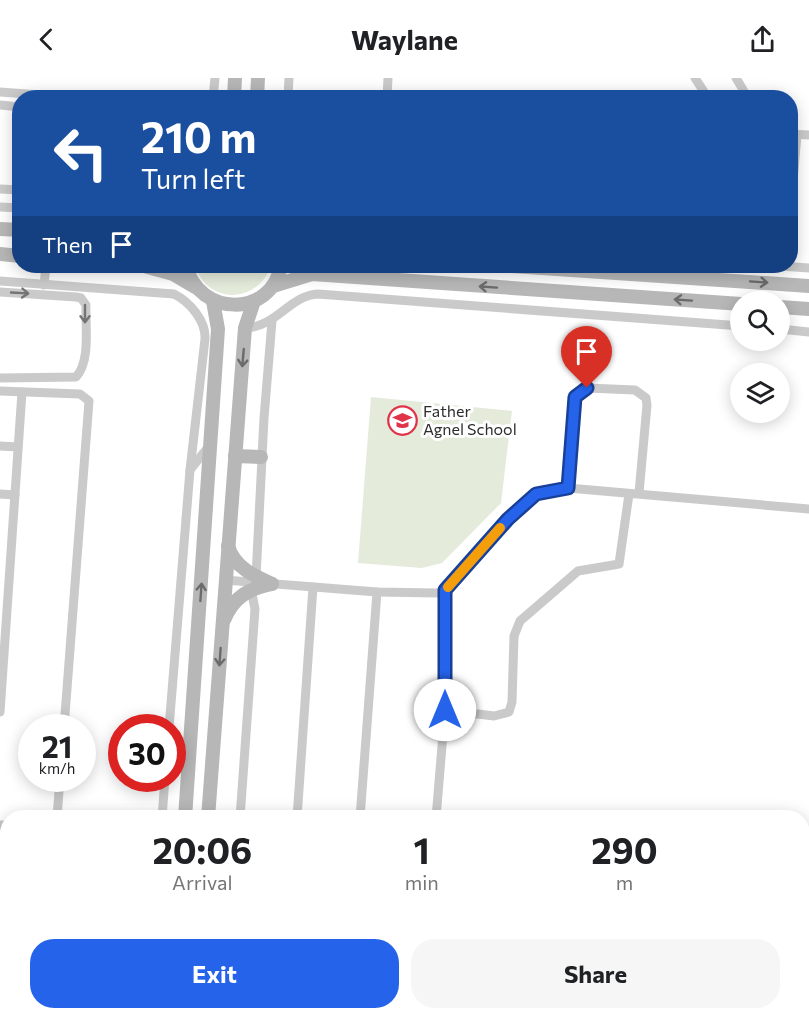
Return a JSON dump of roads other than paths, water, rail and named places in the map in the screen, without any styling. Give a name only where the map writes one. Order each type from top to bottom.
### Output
[{"type":"street","points":[[44,285],[45,273]]},
{"type":"street","points":[[169,273],[213,301],[233,305],[254,301],[273,286],[312,274],[730,303]]},
{"type":"street","points":[[189,273],[196,288]]},
{"type":"street","points":[[273,286],[278,273]]},
{"type":"street","points":[[616,273],[809,286]]},
{"type":"street","points":[[0,281],[174,294],[200,318],[205,332],[190,470],[170,714]]},
{"type":"street","points":[[432,303],[434,283]]},
{"type":"street","points":[[0,292],[76,297],[81,298],[86,305],[85,356],[82,368],[76,377],[0,378]]},
{"type":"street","points":[[245,328],[256,328],[272,321],[310,294],[730,325]]},
{"type":"street","points":[[186,810],[218,329],[213,301]]},
{"type":"street","points":[[209,810],[245,328],[254,301]]},
{"type":"street","points":[[790,308],[809,309]]},
{"type":"street","points":[[241,810],[255,609],[254,583],[261,458],[272,321]]},
{"type":"street","points":[[790,330],[809,332]]},
{"type":"street","points":[[445,710],[494,716],[508,712],[513,702],[514,636],[520,621],[578,570],[619,564],[634,494],[647,405],[646,398],[635,390],[587,388],[575,397],[568,488]]},
{"type":"street","points":[[0,391],[80,393],[89,401],[65,714]]},
{"type":"street","points":[[0,712],[3,637],[22,392]]},
{"type":"street","points":[[190,470],[210,445]]},
{"type":"street","points":[[0,446],[18,447]]},
{"type":"street","points":[[235,456],[261,458]]},
{"type":"street","points":[[225,580],[377,592],[430,593],[445,590],[508,519],[536,494],[568,488],[809,509]]},
{"type":"street","points":[[0,494],[15,495]]},
{"type":"street","points":[[228,538],[229,549],[254,583]]},
{"type":"street","points":[[222,625],[233,603],[254,583],[272,584]]},
{"type":"street","points":[[298,810],[313,587]]},
{"type":"street","points":[[437,810],[445,710],[445,590]]},
{"type":"street","points":[[361,810],[377,592]]},
{"type":"street","points":[[58,810],[59,792]]},
{"type":"street","points":[[163,810],[164,792]]},
{"type":"place","name":"Father Agnel School","points":[[402,420]]}]
